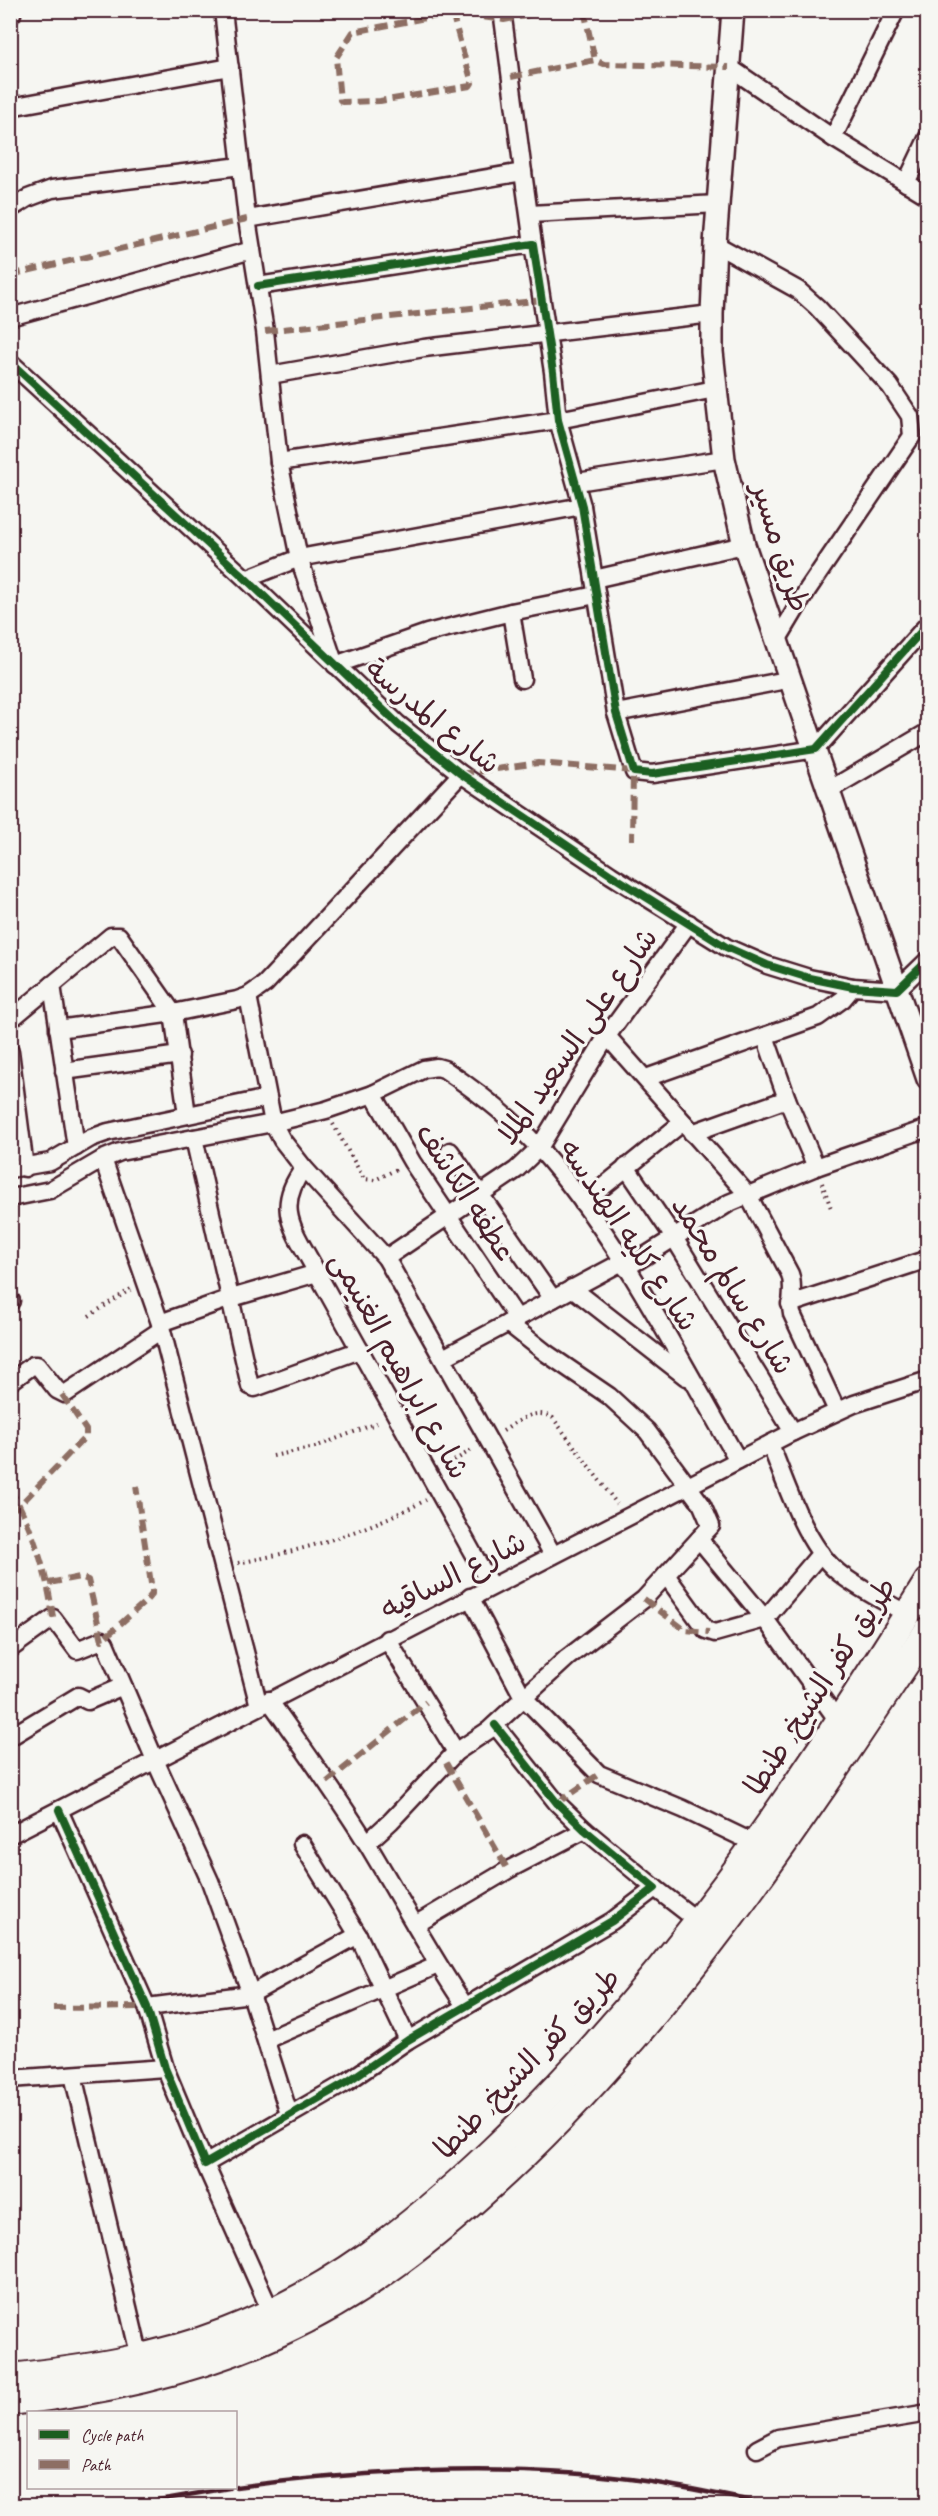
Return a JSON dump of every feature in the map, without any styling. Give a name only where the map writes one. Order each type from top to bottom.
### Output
[{"type":"main road","name":"طريق كفر الشيخ, طنطا","points":[[10,2377],[140,2358],[218,2334],[272,2312],[354,2265],[431,2208],[528,2117],[588,2055],[645,1990],[699,1922],[756,1844],[839,1722],[927,1581]]},
{"type":"main road","name":"طريق كفر الشيخ, طنطا","points":[[10,2402],[108,2386],[192,2366],[236,2351],[278,2334],[365,2286],[444,2229],[532,2148],[582,2098],[674,1992],[820,1793],[927,1630]]},
{"type":"street","points":[[223,10],[240,166],[270,375],[279,462],[299,558],[335,665],[427,633],[511,612],[744,545]]},
{"type":"street","points":[[502,10],[558,420],[577,482],[616,713],[633,771],[642,775],[816,749],[927,624]]},
{"type":"street","name":"طريق مسير","points":[[733,10],[712,314],[715,389],[724,459],[744,545],[816,749],[927,1079]]},
{"type":"street","points":[[833,138],[896,10]]},
{"type":"street","points":[[10,107],[230,67]]},
{"type":"street","points":[[729,67],[833,138],[927,196]]},
{"type":"street","points":[[906,183],[927,137]]},
{"type":"street","points":[[10,209],[35,195],[52,189],[240,166]]},
{"type":"street","points":[[247,219],[523,172]]},
{"type":"street","points":[[530,214],[718,204]]},
{"type":"street","points":[[258,286],[533,244]]},
{"type":"street","points":[[716,244],[798,290],[817,307],[890,386],[910,416],[913,428],[912,436],[808,589],[778,639]]},
{"type":"street","points":[[10,317],[252,250]]},
{"type":"street","points":[[270,375],[424,348],[712,314]]},
{"type":"street","name":"شارع المدرسة","points":[[10,362],[246,579],[398,724],[461,774],[564,844],[726,947],[767,965],[809,978],[853,987],[897,990]]},
{"type":"street","points":[[279,462],[558,420],[715,389]]},
{"type":"street","points":[[577,482],[724,459]]},
{"type":"street","points":[[246,579],[299,558],[582,506]]},
{"type":"street","points":[[511,612],[522,679]]},
{"type":"street","points":[[616,713],[792,679]]},
{"type":"street","points":[[829,790],[927,732]]},
{"type":"street","points":[[58,1029],[173,1013],[248,996],[265,984],[461,774]]},
{"type":"street","name":"شارع على السعيد الملا","points":[[386,1258],[516,1170],[539,1148],[607,1036],[689,923]]},
{"type":"street","points":[[10,1020],[111,936],[117,935],[173,1013],[187,1115]]},
{"type":"street","points":[[897,990],[927,960]]},
{"type":"street","points":[[52,985],[76,1147]]},
{"type":"street","points":[[646,1078],[818,1017],[831,1009],[853,987]]},
{"type":"street","points":[[248,996],[273,1124],[282,1140],[304,1168],[386,1258],[553,1555]]},
{"type":"street","points":[[607,1036],[748,1195],[790,1274],[793,1286],[790,1304],[837,1411]]},
{"type":"street","points":[[765,1036],[787,1099],[816,1167]]},
{"type":"street","points":[[10,1051],[18,1168],[50,1162],[108,1132],[268,1098]]},
{"type":"street","points":[[64,1071],[180,1055]]},
{"type":"street","name":"شارع كليه الهندسه","points":[[10,1198],[51,1190],[103,1158],[138,1148],[273,1124],[326,1110],[373,1094],[424,1069],[437,1067],[444,1069],[489,1101],[539,1148],[583,1203],[624,1265],[738,1460]]},
{"type":"street","name":"عطفه الكاشف","points":[[373,1094],[412,1162],[512,1321],[546,1353],[609,1395],[647,1431],[702,1505],[711,1527],[699,1539]]},
{"type":"street","points":[[583,1203],[626,1167],[688,1127],[787,1099]]},
{"type":"street","points":[[443,1358],[572,1288],[624,1265],[729,1203],[816,1167],[927,1128]]},
{"type":"street","points":[[194,1138],[228,1299],[250,1386],[255,1388],[360,1350]]},
{"type":"street","points":[[450,1151],[553,1299]]},
{"type":"street","points":[[103,1158],[146,1279],[222,1566],[264,1703],[327,1782],[367,1843],[438,1965],[465,2006]]},
{"type":"street","name":"شارع سالم محمد","points":[[626,1167],[673,1236],[793,1432]]},
{"type":"street","name":"شارع ابراهيم الغنيمى","points":[[304,1168],[290,1190],[288,1211],[317,1273],[492,1586]]},
{"type":"street","points":[[790,1304],[927,1259]]},
{"type":"street","points":[[10,1382],[33,1365],[37,1365],[57,1390],[66,1394],[160,1327],[228,1299],[317,1273]]},
{"type":"street","points":[[572,1288],[694,1383]]},
{"type":"street","name":"شارع الساقيه","points":[[10,1835],[793,1432],[871,1397],[927,1380]]},
{"type":"street","points":[[770,1444],[797,1510],[821,1553],[842,1575],[907,1614]]},
{"type":"street","points":[[367,1843],[456,1752],[495,1725],[567,1658],[644,1599],[699,1539],[765,1619],[839,1722]]},
{"type":"street","points":[[666,1575],[709,1632],[718,1633],[765,1619],[821,1553]]},
{"type":"street","points":[[470,1597],[524,1697],[599,1774],[683,1809],[756,1844]]},
{"type":"street","points":[[10,1649],[53,1618],[77,1650],[103,1640],[210,1881],[251,1994],[289,2114]]},
{"type":"street","points":[[387,1640],[456,1752]]},
{"type":"street","points":[[10,1737],[78,1696],[88,1701],[123,1686]]},
{"type":"street","points":[[495,1725],[543,1787],[585,1830],[699,1922]]},
{"type":"street","points":[[59,1810],[147,2007],[165,2068],[204,2164],[272,2312]]},
{"type":"street","points":[[415,1925],[508,1870],[585,1830]]},
{"type":"street","points":[[302,1844],[358,1935],[408,2040]]},
{"type":"street","points":[[204,2164],[347,2082],[408,2040],[465,2006],[612,1922],[655,1888]]},
{"type":"street","points":[[147,2007],[251,1994],[358,1935]]},
{"type":"street","points":[[266,2040],[438,1965]]},
{"type":"street","points":[[10,2079],[165,2068]]},
{"type":"street","points":[[73,2075],[140,2358]]},
{"type":"street","points":[[757,2449],[778,2438],[927,2413]]},
{"type":"path","points":[[326,1110],[364,1179],[375,1180],[412,1162]]},
{"type":"path","points":[[816,1167],[831,1208]]},
{"type":"path","points":[[89,1316],[146,1279]]},
{"type":"path","points":[[430,1475],[528,1416],[545,1413],[553,1418],[627,1517]]},
{"type":"path","points":[[273,1456],[315,1447],[356,1433],[396,1415]]},
{"type":"path","points":[[222,1566],[279,1556],[335,1540],[389,1519],[440,1493]]},
{"type":"railway","points":[[237,2487],[369,2474],[459,2470],[549,2472],[639,2480],[777,2506]]},
{"type":"railway","points":[[124,2506],[223,2489]]},
{"type":"marked path","points":[[452,13],[472,83],[470,86],[380,101],[342,102],[340,100],[336,58],[353,32],[452,13],[504,20],[554,10]]},
{"type":"marked path","points":[[584,10],[595,60]]},
{"type":"marked path","points":[[511,77],[595,60],[604,64],[729,67]]},
{"type":"marked path","points":[[10,275],[247,219]]},
{"type":"marked path","points":[[265,331],[543,300]]},
{"type":"marked path","points":[[461,774],[538,763],[633,771],[632,840]]},
{"type":"marked path","points":[[10,1511],[20,1505],[86,1436],[86,1430],[61,1393]]},
{"type":"marked path","points":[[49,1583],[80,1577],[88,1580],[102,1640],[146,1601],[152,1594],[152,1590],[136,1486]]},
{"type":"marked path","points":[[10,1488],[26,1519],[38,1551],[53,1618]]},
{"type":"marked path","points":[[644,1599],[685,1630],[709,1632]]},
{"type":"marked path","points":[[327,1782],[426,1702]]},
{"type":"marked path","points":[[446,1763],[508,1870]]},
{"type":"marked path","points":[[557,1803],[599,1774]]},
{"type":"marked path","points":[[53,2008],[147,2007]]},
{"type":"cycle path","points":[[258,286],[533,244],[553,372],[558,420],[582,506],[616,713],[634,772],[652,774],[816,749],[928,624]]},
{"type":"cycle path","points":[[10,362],[246,579],[398,724],[461,774],[611,875],[726,947],[767,965],[809,978],[853,987],[897,990],[928,960]]},
{"type":"cycle path","points":[[59,1810],[147,2007],[165,2068],[205,2164],[347,2082],[408,2040],[612,1921],[655,1888],[585,1830],[557,1803],[495,1725]]}]
